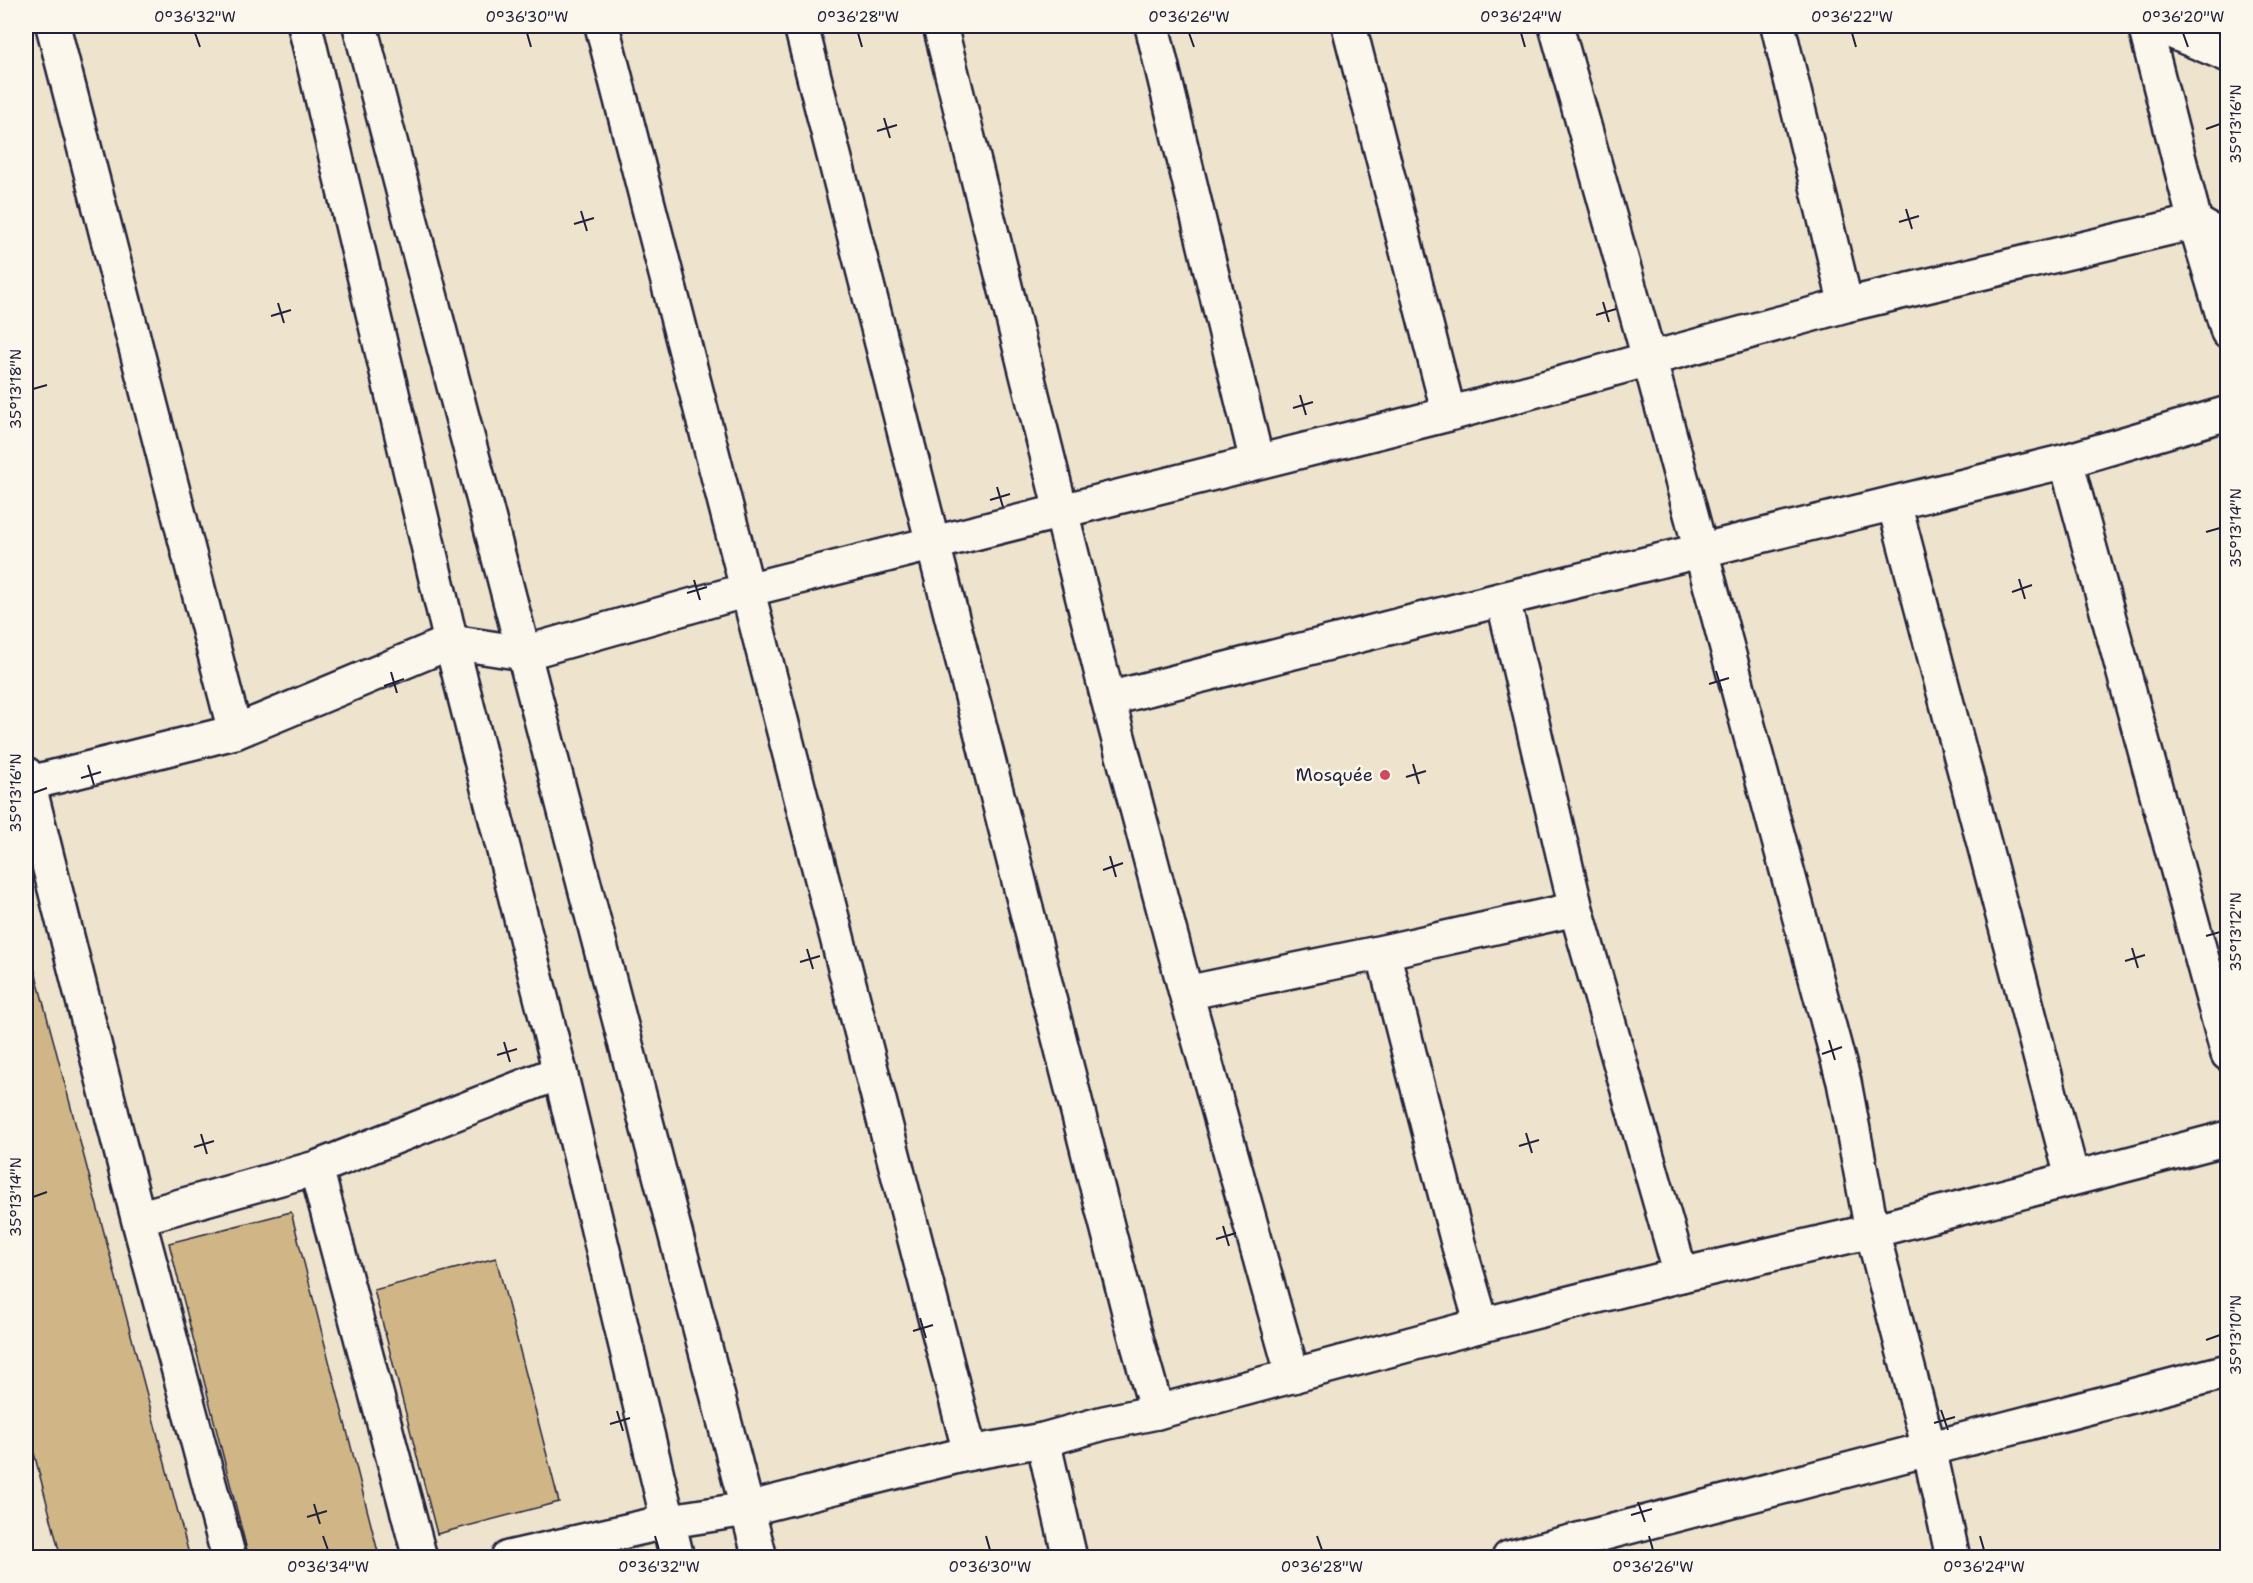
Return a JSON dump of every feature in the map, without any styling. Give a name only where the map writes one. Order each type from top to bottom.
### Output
[{"type":"street","points":[[53,26],[235,732]]},
{"type":"street","points":[[305,26],[451,642],[560,1071],[677,1557]]},
{"type":"street","points":[[360,26],[760,1557]]},
{"type":"street","points":[[602,26],[970,1453]]},
{"type":"street","points":[[801,26],[1124,1293],[1157,1412]]},
{"type":"street","points":[[940,26],[1108,699],[1186,993],[1293,1376]]},
{"type":"street","points":[[1152,26],[1257,462]]},
{"type":"street","points":[[1349,26],[1449,414]]},
{"type":"street","points":[[1556,26],[1649,358],[1844,1082],[1872,1231],[1929,1448],[1953,1557]]},
{"type":"street","points":[[1778,26],[1846,305]]},
{"type":"street","points":[[2145,26],[2195,222],[2228,332]]},
{"type":"street","points":[[2158,26],[2228,55]]},
{"type":"street","points":[[228,1557],[138,1218],[26,780],[235,732],[451,642],[524,653],[747,591],[932,543],[1449,414],[1846,305],[2195,222],[2228,242]]},
{"type":"street","points":[[1108,699],[1503,599],[2066,461],[2228,413]]},
{"type":"street","points":[[2066,461],[2228,1054]]},
{"type":"street","points":[[1894,503],[2072,1177]]},
{"type":"street","points":[[1503,599],[1576,909],[1680,1275]]},
{"type":"street","points":[[1186,993],[1576,909]]},
{"type":"street","points":[[1383,952],[1455,1232],[1482,1325]]},
{"type":"street","points":[[138,1218],[316,1168],[560,1071]]},
{"type":"street","points":[[508,1557],[670,1521],[747,1509],[970,1453],[1043,1440],[1104,1422],[1157,1412],[1482,1325],[1680,1275],[1872,1231],[2228,1138]]},
{"type":"street","points":[[316,1168],[420,1557]]},
{"type":"street","points":[[1509,1557],[2228,1371]]},
{"type":"street","points":[[1043,1440],[1070,1557]]},
{"type":"building","points":[[26,937],[190,1558],[61,1558],[26,1422]]},
{"type":"building","points":[[291,1212],[379,1556],[372,1558],[249,1558],[169,1243]]},
{"type":"building","points":[[496,1258],[559,1502],[437,1534],[374,1290]]},
{"type":"place","name":"Mosquée","points":[[1385,775]]}]
